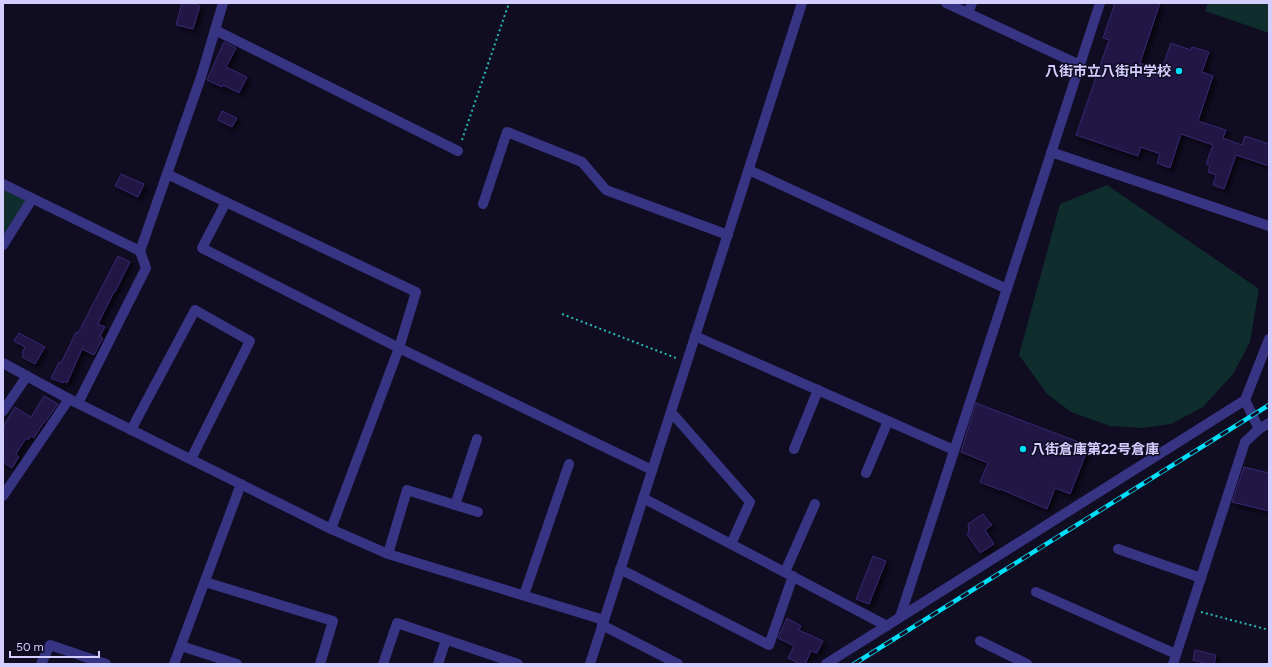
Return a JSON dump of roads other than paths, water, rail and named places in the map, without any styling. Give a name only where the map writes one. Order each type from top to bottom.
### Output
[{"type":"street","points":[[3,496],[73,401],[146,268],[140,251],[202,78],[223,3]]},
{"type":"street","points":[[590,664],[802,3]]},
{"type":"street","points":[[946,3],[1080,65]]},
{"type":"street","points":[[968,13],[972,3]]},
{"type":"street","points":[[900,617],[1100,3]]},
{"type":"street","points":[[215,30],[458,151]]},
{"type":"street","points":[[483,204],[507,132],[582,162],[606,190],[728,235]]},
{"type":"street","points":[[1051,152],[1269,226]]},
{"type":"street","points":[[749,170],[1007,289]]},
{"type":"street","points":[[167,174],[416,292],[399,348],[331,529]]},
{"type":"street","points":[[3,184],[140,251]]},
{"type":"street","points":[[3,245],[32,199]]},
{"type":"street","points":[[226,202],[202,248],[399,348],[652,470]]},
{"type":"street","points":[[131,430],[194,310],[250,341],[191,459]]},
{"type":"street","points":[[695,336],[954,450]]},
{"type":"street","points":[[826,664],[1245,400],[1269,339]]},
{"type":"street","points":[[3,363],[73,401],[331,529],[388,554],[603,622],[678,664]]},
{"type":"street","points":[[3,411],[27,376]]},
{"type":"street","points":[[794,449],[818,390]]},
{"type":"street","points":[[1245,400],[1258,429]]},
{"type":"street","points":[[671,412],[750,502],[731,544]]},
{"type":"street","points":[[866,472],[888,421]]},
{"type":"street","points":[[1036,592],[1174,659],[1245,442],[1258,429],[1269,423]]},
{"type":"street","points":[[1258,429],[1269,431]]},
{"type":"street","points":[[455,505],[477,439]]},
{"type":"street","points":[[524,596],[569,464]]},
{"type":"street","points":[[174,664],[241,484]]},
{"type":"street","points":[[388,554],[408,490],[478,512]]},
{"type":"street","points":[[643,498],[887,626]]},
{"type":"street","points":[[620,569],[769,645],[789,574],[814,504]]},
{"type":"street","points":[[1118,549],[1200,578]]},
{"type":"street","points":[[205,582],[333,621],[320,664]]},
{"type":"street","points":[[383,664],[397,623],[502,662],[518,664]]},
{"type":"street","points":[[438,664],[446,640]]},
{"type":"street","points":[[980,641],[1027,664]]},
{"type":"street","points":[[42,664],[50,645],[106,664]]},
{"type":"street","points":[[181,646],[237,664]]},
{"type":"railway","points":[[854,664],[1269,405]]},
{"type":"place","name":"八街市立八街中学校","points":[[1179,71]]},
{"type":"place","name":"八街倉庫第22号倉庫","points":[[1023,449]]}]
